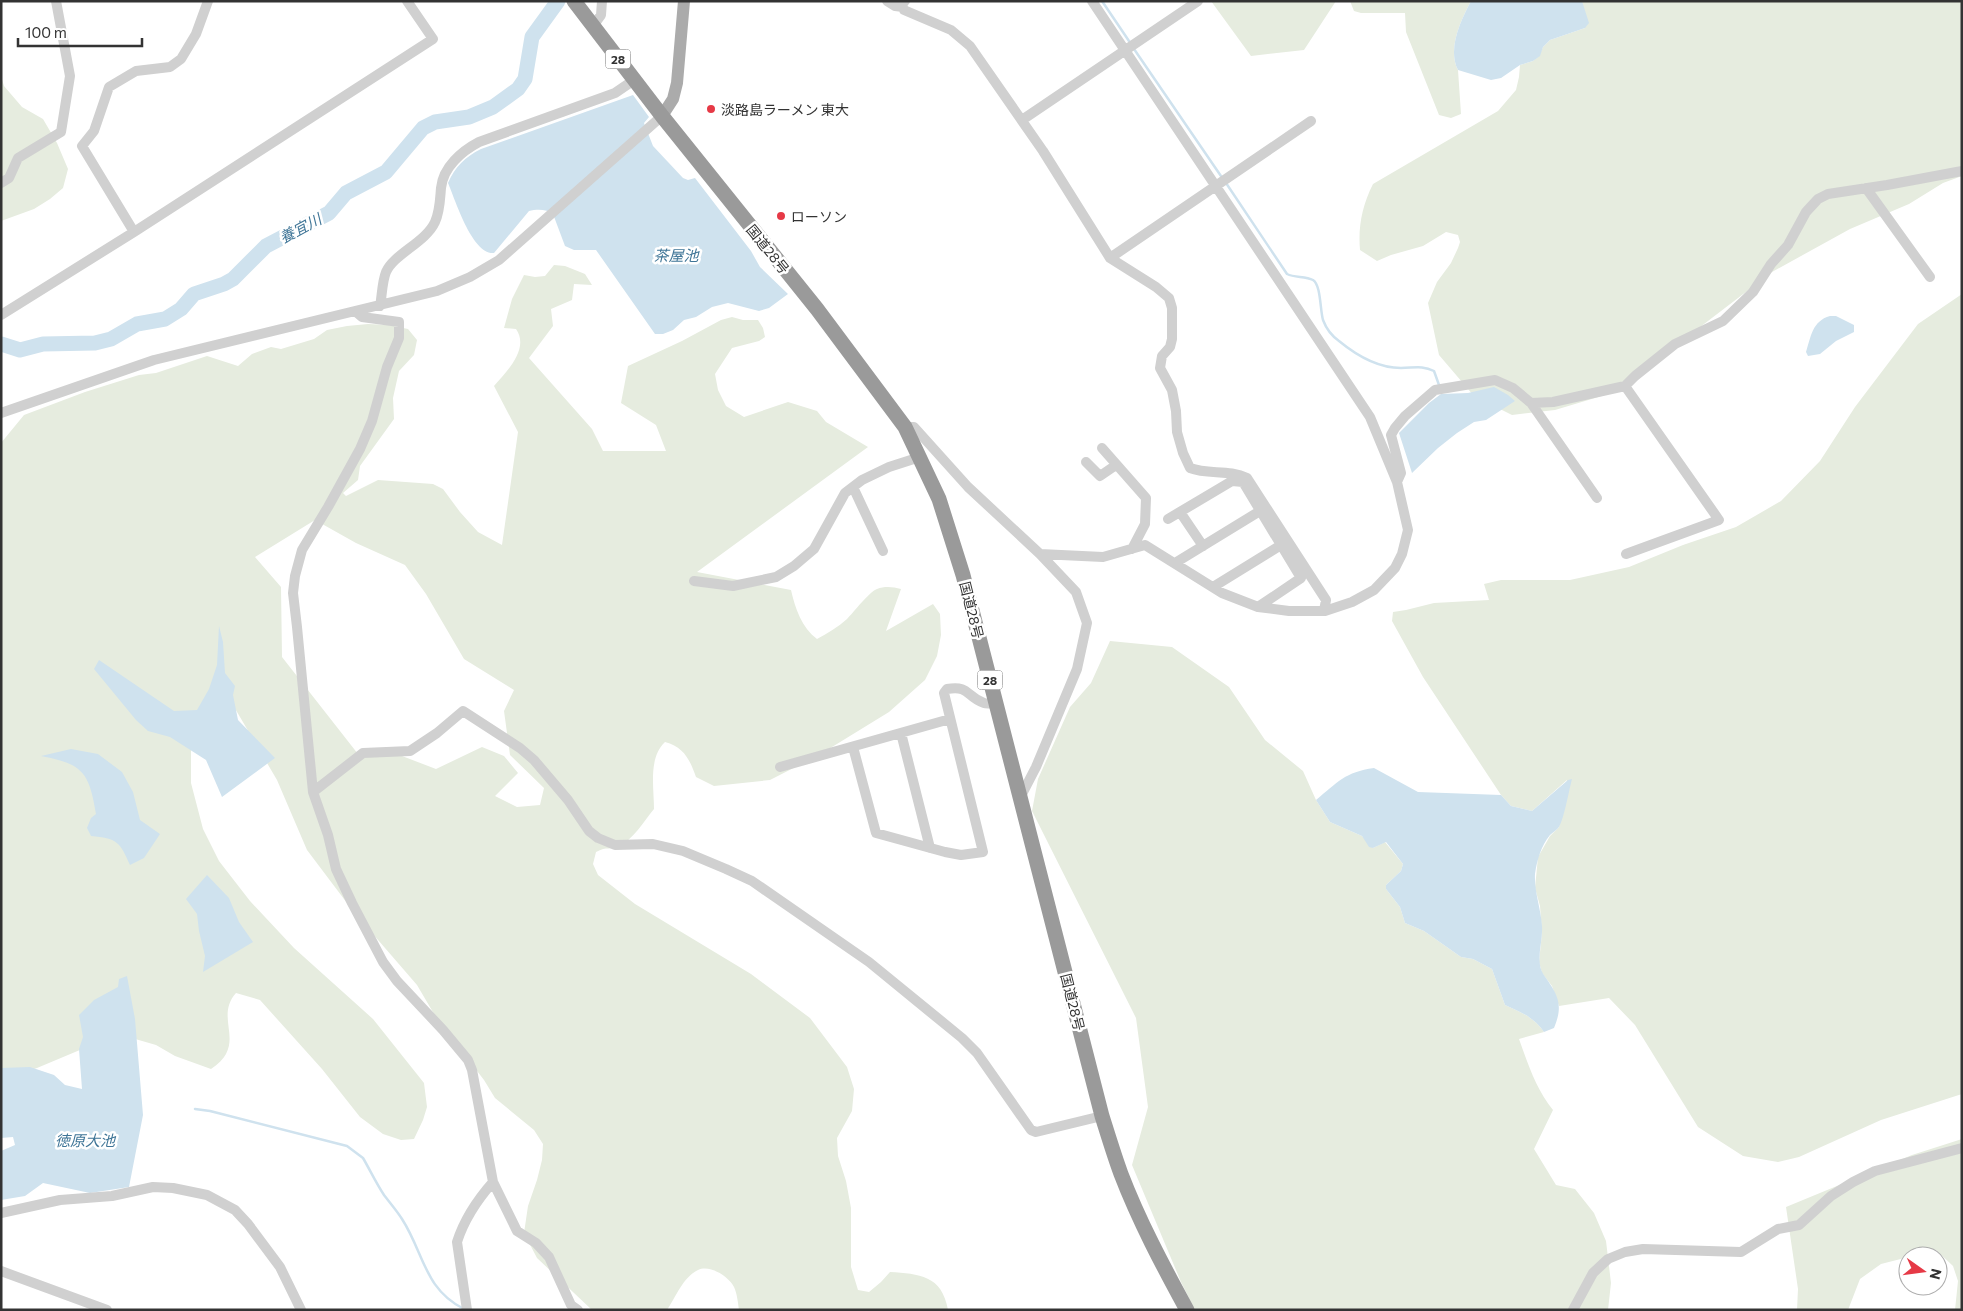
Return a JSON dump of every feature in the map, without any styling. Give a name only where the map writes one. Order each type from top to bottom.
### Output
[{"type":"highway","name":"国道28号","points":[[574,1],[662,116],[817,309],[905,427],[920,456],[939,499],[955,543],[1102,1116],[1121,1174],[1155,1250],[1187,1310]]},
{"type":"main road","points":[[662,116],[673,99],[677,83],[684,1]]},
{"type":"street","points":[[1,184],[9,178],[18,158],[61,132],[70,76],[56,1]]},
{"type":"street","points":[[134,232],[82,146],[94,131],[109,87],[136,71],[170,67],[181,59],[196,34],[208,1]]},
{"type":"street","points":[[1,315],[134,232],[432,39],[407,1]]},
{"type":"street","points":[[593,26],[600,15],[602,1]]},
{"type":"street","points":[[887,1],[895,6],[904,4],[904,10],[950,30],[970,46],[1022,120],[1110,258],[1156,287],[1169,298],[1172,308],[1172,339],[1170,347],[1162,356],[1160,368],[1172,390],[1177,432],[1190,468],[1238,473],[1247,478],[1326,600],[1324,611]]},
{"type":"street","points":[[1040,554],[1103,557],[1145,544],[1232,598],[1258,607],[1290,611],[1324,611],[1352,602],[1374,590],[1395,568],[1402,554],[1408,530],[1397,482],[1370,417],[1217,184],[1092,1]]},
{"type":"street","points":[[1022,120],[1198,1]]},
{"type":"street","points":[[380,306],[386,271],[425,235],[435,223],[441,200],[441,186],[449,167],[465,149],[479,142],[615,94],[634,80]]},
{"type":"street","points":[[1,413],[154,360],[438,291],[470,277],[499,260],[662,116]]},
{"type":"street","points":[[1110,258],[1311,121]]},
{"type":"street","points":[[1531,403],[1553,402],[1625,386],[1675,344],[1723,321],[1753,292],[1771,264],[1788,245],[1806,212],[1818,199],[1828,194],[1962,170]]},
{"type":"street","points":[[1866,188],[1930,277]]},
{"type":"street","points":[[355,311],[362,317],[399,322],[399,338],[387,367],[374,413],[360,449],[328,507],[306,541],[294,576],[293,607],[297,627],[313,792],[328,835],[336,869],[374,947],[397,981],[468,1060],[472,1070],[493,1182],[517,1231],[536,1243],[549,1257],[571,1305],[578,1310]]},
{"type":"street","points":[[1397,482],[1401,473],[1391,435],[1405,416],[1439,389],[1495,380],[1513,388],[1531,403],[1597,498]]},
{"type":"street","points":[[1625,386],[1719,520],[1626,554]]},
{"type":"street","points":[[905,427],[914,427],[968,487],[1040,554],[1076,592],[1087,623],[1077,669],[1036,768],[1021,796]]},
{"type":"street","points":[[1102,448],[1146,498],[1145,524],[1132,549]]},
{"type":"street","points":[[694,581],[733,586],[776,577],[794,566],[814,549],[844,493],[889,467],[920,456]]},
{"type":"street","points":[[1086,462],[1100,476],[1116,464]]},
{"type":"street","points":[[1168,519],[1232,481],[1243,482],[1301,578],[1258,607]]},
{"type":"street","points":[[854,486],[883,551]]},
{"type":"street","points":[[1175,563],[1260,511]]},
{"type":"street","points":[[1180,512],[1203,546]]},
{"type":"street","points":[[1212,587],[1281,545]]},
{"type":"street","points":[[853,747],[876,832],[961,855],[983,852],[944,693],[947,689],[958,687],[984,703],[996,703]]},
{"type":"street","points":[[313,792],[363,753],[410,751],[437,733],[463,711],[520,748],[534,760],[568,800],[589,831],[598,838],[615,844],[653,844],[683,852],[726,868],[752,881],[869,962],[962,1038],[977,1053],[1031,1130],[1036,1132],[1102,1116]]},
{"type":"street","points":[[780,767],[950,719]]},
{"type":"street","points":[[901,733],[930,848]]},
{"type":"street","points":[[1574,1310],[1593,1273],[1608,1259],[1625,1252],[1643,1249],[1741,1252],[1778,1229],[1799,1225],[1831,1196],[1875,1171],[1962,1148]]},
{"type":"street","points":[[467,1310],[458,1242],[460,1233],[480,1197],[493,1182]]},
{"type":"street","points":[[1,1213],[60,1200],[112,1196],[153,1187],[173,1188],[207,1195],[235,1210],[248,1224],[280,1266],[301,1310]]},
{"type":"street","points":[[1,1271],[107,1310]]},
{"type":"shaded area","points":[[1211,1],[1336,1],[1304,50],[1251,56]]},
{"type":"shaded area","points":[[1350,1],[1471,1],[1457,35],[1454,53],[1458,70],[1461,114],[1451,118],[1439,115],[1406,32],[1405,13],[1361,13],[1354,11]]},
{"type":"shaded area","points":[[1582,1],[1962,1],[1962,176],[1943,183],[1909,204],[1850,229],[1772,272],[1691,334],[1605,395],[1555,410],[1512,415],[1474,396],[1439,355],[1428,303],[1437,282],[1451,263],[1458,248],[1460,242],[1458,235],[1446,232],[1423,246],[1377,261],[1360,250],[1362,217],[1366,200],[1373,184],[1498,111],[1516,90],[1520,65],[1533,61],[1539,56],[1543,47],[1550,40],[1585,28]]},
{"type":"shaded area","points":[[1,76],[4,86],[22,107],[43,119],[57,143],[68,169],[63,188],[50,199],[34,209],[1,221]]},
{"type":"shaded area","points":[[554,265],[565,266],[585,274],[592,285],[574,284],[572,300],[551,309],[553,326],[529,358],[592,429],[603,451],[666,451],[656,425],[621,403],[628,366],[682,341],[721,320],[732,317],[743,320],[758,320],[763,328],[765,337],[759,341],[732,348],[715,374],[718,390],[726,406],[744,417],[788,402],[817,411],[826,422],[868,447],[697,572],[791,590],[800,617],[807,629],[817,639],[844,622],[870,594],[880,588],[901,589],[886,631],[933,604],[940,614],[941,635],[937,656],[925,680],[889,712],[819,755],[770,780],[714,786],[696,777],[682,751],[672,744],[665,742],[656,756],[654,765],[654,809],[633,835],[623,844],[615,848],[596,852],[593,864],[598,875],[635,904],[751,974],[810,1018],[847,1067],[854,1089],[852,1111],[837,1138],[838,1156],[846,1181],[851,1208],[851,1267],[858,1290],[869,1292],[890,1272],[920,1276],[935,1283],[945,1298],[948,1310],[739,1310],[736,1292],[732,1283],[719,1272],[703,1269],[688,1277],[667,1310],[592,1310],[537,1258],[524,1233],[528,1206],[542,1160],[543,1144],[534,1130],[495,1098],[484,1080],[437,1019],[417,985],[353,911],[307,850],[277,780],[230,700],[191,731],[191,783],[203,829],[219,861],[250,901],[294,948],[373,1019],[424,1083],[427,1107],[414,1139],[401,1140],[383,1134],[360,1117],[322,1069],[260,1000],[236,993],[230,1003],[228,1012],[230,1041],[228,1050],[222,1060],[211,1069],[175,1056],[156,1045],[118,1034],[37,1068],[1,1080],[1,443],[24,415],[85,392],[139,375],[156,373],[207,356],[238,366],[252,354],[271,347],[281,349],[314,339],[327,330],[368,324],[389,325],[408,329],[417,340],[414,355],[399,371],[393,398],[394,419],[360,466],[358,480],[343,493],[346,496],[378,480],[433,484],[443,489],[478,532],[502,545],[518,432],[494,386],[515,360],[520,344],[520,337],[516,329],[504,328],[512,299],[524,275],[545,276]],"holes":[[[315,520],[356,543],[405,565],[426,594],[464,659],[514,690],[504,711],[510,755],[544,788],[540,805],[517,807],[495,796],[518,773],[504,756],[482,747],[436,769],[402,756],[358,754],[282,657],[281,587],[255,557]]]},
{"type":"shaded area","points":[[1962,294],[1962,1094],[1881,1120],[1799,1157],[1778,1162],[1743,1156],[1698,1127],[1635,1025],[1609,998],[1559,1006],[1552,986],[1542,973],[1539,962],[1542,933],[1540,906],[1535,888],[1538,857],[1550,836],[1559,827],[1567,780],[1532,811],[1511,806],[1501,795],[1423,677],[1392,621],[1393,612],[1434,603],[1489,600],[1484,584],[1501,580],[1570,580],[1629,567],[1683,545],[1736,527],[1781,501],[1820,461],[1855,407],[1918,324]]},
{"type":"shaded area","points":[[1110,641],[1172,647],[1229,687],[1265,740],[1303,771],[1316,800],[1330,822],[1362,836],[1373,848],[1385,842],[1403,864],[1401,871],[1386,885],[1386,889],[1400,907],[1405,923],[1424,931],[1461,957],[1473,959],[1492,969],[1505,1005],[1531,1019],[1544,1032],[1519,1039],[1537,1085],[1553,1110],[1534,1149],[1556,1185],[1575,1189],[1594,1213],[1606,1241],[1611,1283],[1608,1310],[1195,1310],[1181,1282],[1132,1165],[1148,1107],[1136,1018],[1032,811],[1038,779],[1070,707],[1091,683]]},
{"type":"shaded area","points":[[1962,1139],[1962,1310],[1955,1310],[1958,1281],[1953,1266],[1948,1261],[1948,1246],[1898,1246],[1898,1260],[1881,1264],[1860,1279],[1848,1310],[1797,1310],[1798,1289],[1786,1207],[1912,1155]]},
{"type":"water","points":[[1471,1],[1582,1],[1589,23],[1585,28],[1550,40],[1543,47],[1540,56],[1533,61],[1520,65],[1501,78],[1491,80],[1458,70],[1455,62],[1454,53],[1457,35]]},
{"type":"water","name":"茶屋池","points":[[633,95],[649,117],[644,123],[653,146],[683,178],[688,180],[695,178],[751,251],[760,267],[788,294],[769,308],[759,311],[728,303],[712,307],[696,317],[684,320],[673,330],[663,334],[655,334],[596,250],[574,250],[565,246],[551,212],[542,210],[529,211],[494,253],[486,251],[472,236],[465,225],[448,183],[457,167],[465,159],[481,149]]},
{"type":"water","points":[[1830,316],[1836,316],[1854,325],[1854,332],[1836,341],[1820,354],[1808,356],[1806,352],[1813,330],[1819,322]]},
{"type":"water","points":[[1494,387],[1515,401],[1486,420],[1474,422],[1457,433],[1412,473],[1399,433],[1429,403],[1441,394],[1468,393]]},
{"type":"water","points":[[219,626],[223,642],[225,673],[235,686],[233,695],[238,720],[275,758],[222,797],[206,760],[170,737],[148,731],[136,720],[94,669],[99,660],[174,711],[197,710],[209,689],[217,665]]},
{"type":"water","points":[[71,749],[98,754],[122,772],[133,792],[140,820],[160,834],[144,858],[130,865],[120,846],[112,840],[91,836],[87,828],[91,818],[96,814],[87,779],[75,767],[41,756]]},
{"type":"water","points":[[1374,768],[1418,792],[1501,795],[1511,806],[1532,811],[1568,780],[1572,779],[1561,823],[1544,844],[1538,858],[1535,874],[1542,926],[1540,965],[1554,990],[1559,1006],[1554,1028],[1544,1032],[1531,1019],[1505,1005],[1492,969],[1473,959],[1461,957],[1424,931],[1405,923],[1400,907],[1386,889],[1386,885],[1401,871],[1403,864],[1386,842],[1373,848],[1369,847],[1362,836],[1330,822],[1316,800],[1349,775]]},
{"type":"water","points":[[207,875],[229,898],[239,922],[253,942],[203,972],[205,956],[197,914],[186,899]]},
{"type":"water","name":"徳原大池","points":[[127,976],[135,1019],[143,1115],[129,1187],[90,1193],[43,1183],[25,1196],[1,1200],[1,1151],[15,1145],[13,1137],[1,1138],[1,1068],[30,1067],[54,1075],[65,1085],[82,1089],[79,1049],[83,1037],[79,1015],[94,1000],[118,987],[119,979]]},
{"type":"waterway","name":"養宜川","points":[[1,344],[20,350],[43,344],[95,343],[111,339],[137,324],[165,319],[181,309],[194,294],[233,279],[266,246],[329,213],[346,193],[386,172],[423,128],[435,122],[469,117],[493,107],[518,89],[525,79],[532,37],[558,1]]},
{"type":"waterway","points":[[1102,1],[1131,44]]},
{"type":"waterway","points":[[1134,49],[1223,179]]},
{"type":"waterway","points":[[1226,183],[1287,274],[1310,279],[1316,283],[1323,320],[1334,337],[1368,360],[1384,366],[1430,369],[1434,371],[1439,385]]},
{"type":"waterway","points":[[195,1109],[210,1111],[347,1146],[363,1158],[381,1190],[402,1219],[433,1281],[451,1301],[464,1309]]},
{"type":"place","name":"淡路島ラーメン 東大","points":[[711,109]]},
{"type":"place","name":"ローソン","points":[[781,216]]}]
